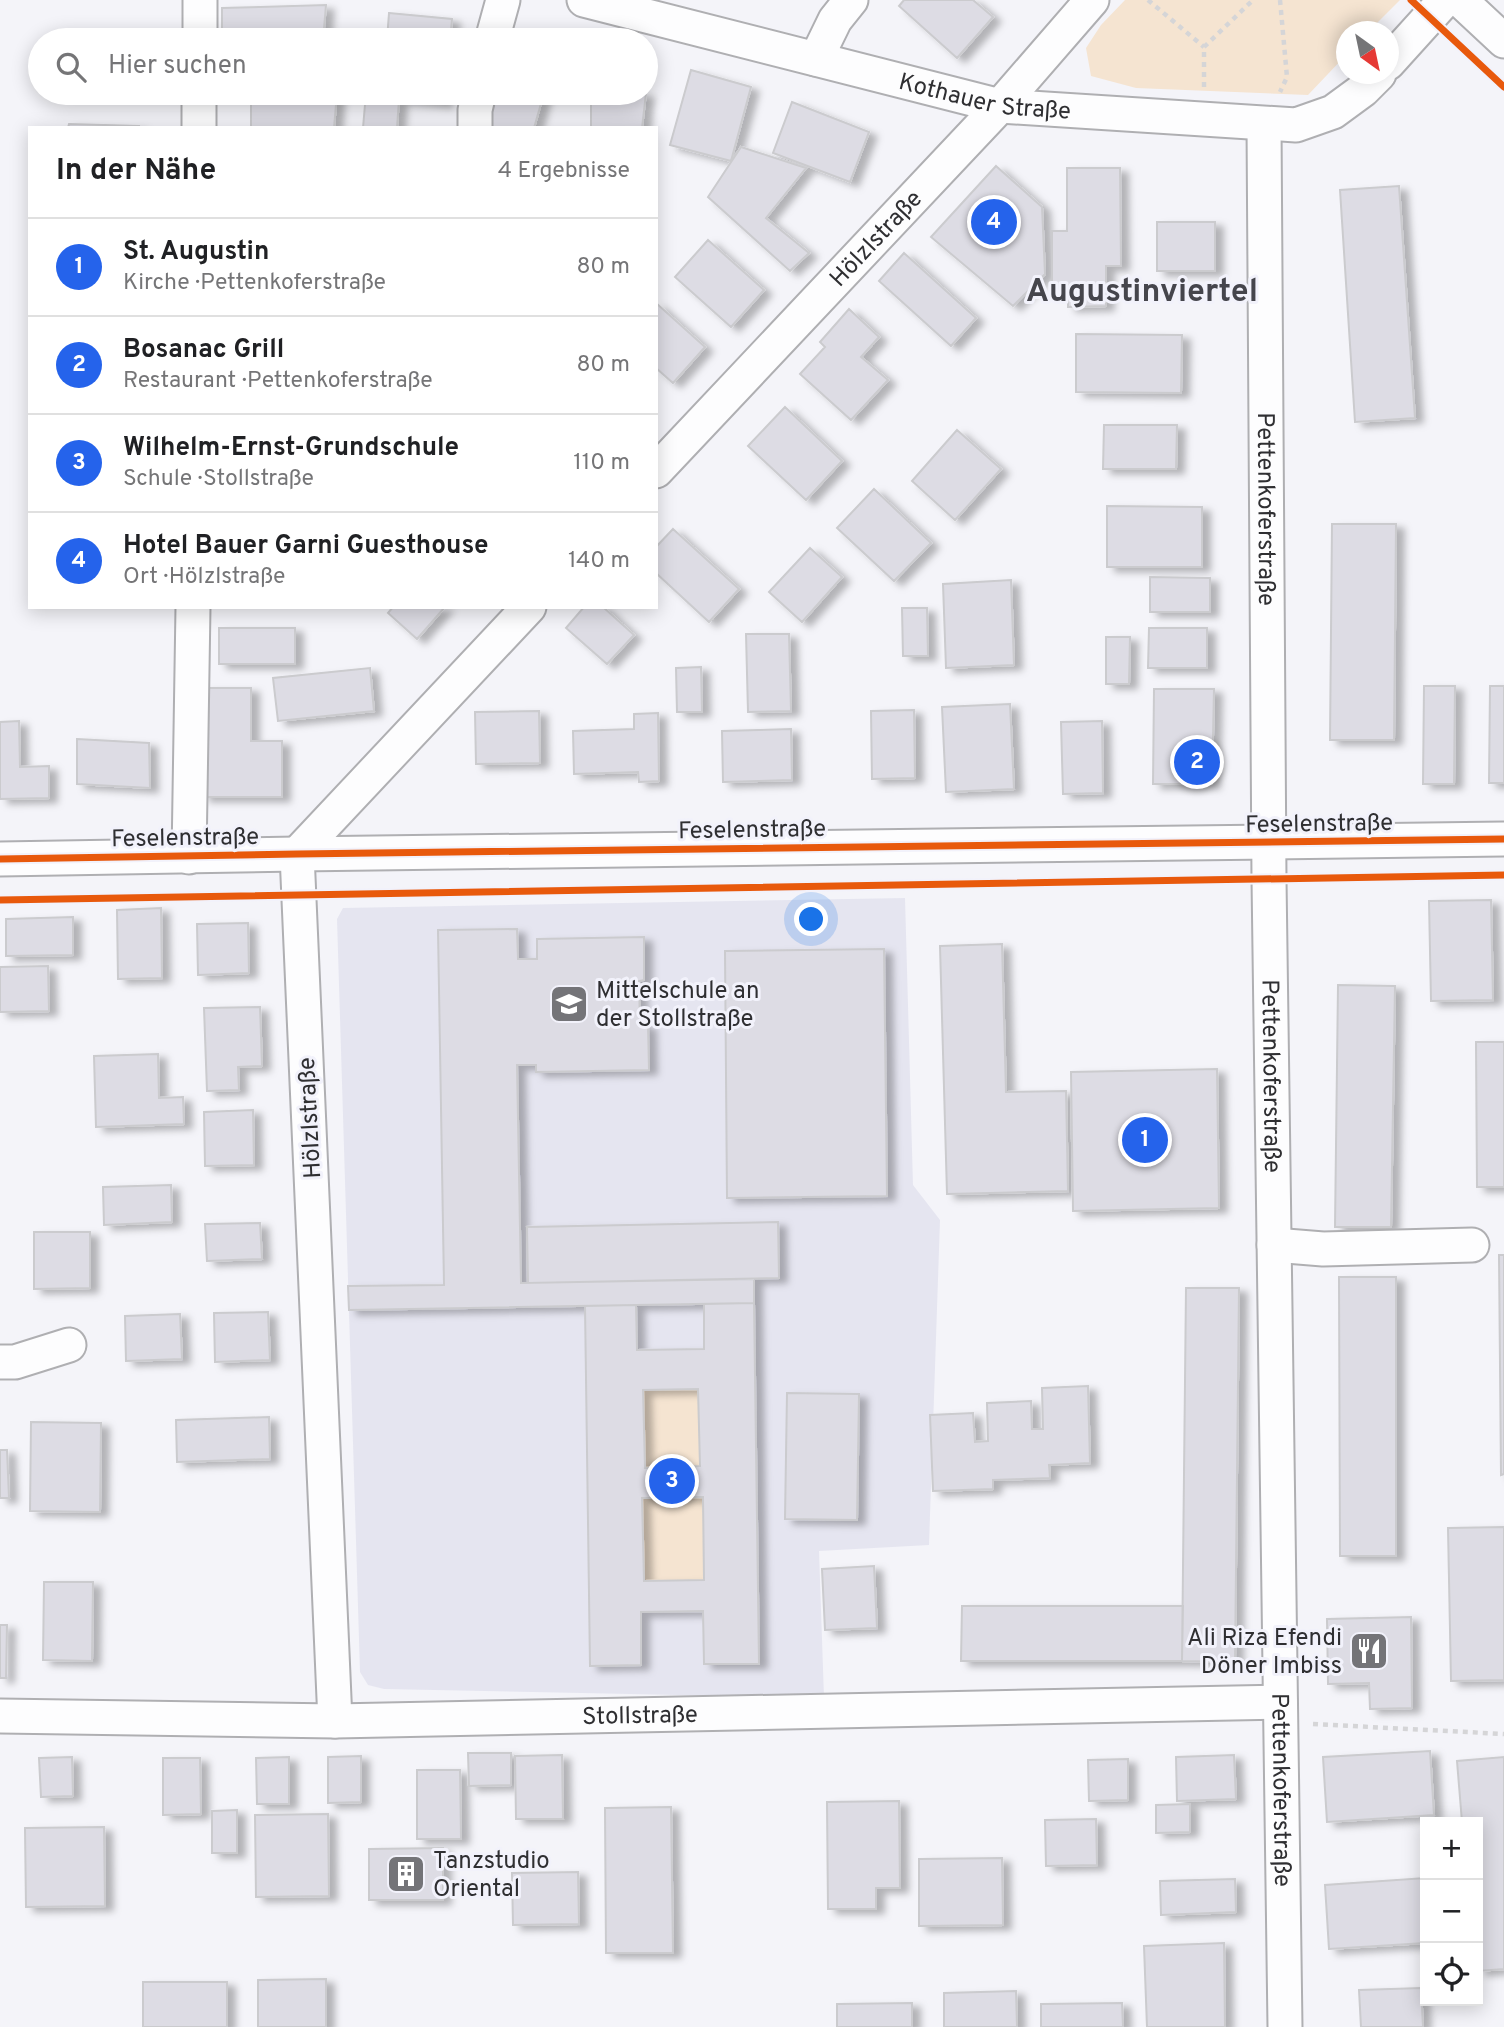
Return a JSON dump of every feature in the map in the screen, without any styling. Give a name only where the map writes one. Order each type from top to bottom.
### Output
[{"type":"street","points":[[200,0],[200,28]]},
{"type":"street","points":[[495,28],[503,0]]},
{"type":"street","name":"Kothauer Straße","points":[[584,0],[999,106],[1296,125],[1333,112],[1369,84]]},
{"type":"street","points":[[816,59],[835,20],[851,0]]},
{"type":"street","name":"Hölzlstraße","points":[[658,469],[999,106],[1092,0]]},
{"type":"street","points":[[1399,51],[1445,0]]},
{"type":"street","points":[[1460,0],[1504,41]]},
{"type":"street","points":[[199,105],[199,126]]},
{"type":"street","points":[[475,126],[476,105]]},
{"type":"street","name":"Pettenkoferstraße","points":[[1264,124],[1269,843],[1284,2027]]},
{"type":"street","points":[[189,857],[193,609]]},
{"type":"street","points":[[298,853],[527,609]]},
{"type":"street","name":"Feselenstraße","points":[[0,859],[1504,839]]},
{"type":"street","name":"Hölzlstraße","points":[[298,853],[335,1721]]},
{"type":"street","points":[[1274,1245],[1323,1249],[1472,1245]]},
{"type":"street","points":[[0,1362],[15,1362],[69,1345]]},
{"type":"street","name":"Stollstraße","points":[[0,1716],[335,1721],[1280,1713]]},
{"type":"path","points":[[1148,0],[1204,47]]},
{"type":"path","points":[[1203,120],[1204,47],[1252,0]]},
{"type":"path","points":[[1264,124],[1287,77],[1280,0]]},
{"type":"path","points":[[1280,1713],[1504,1734]]},
{"type":"shaded area","points":[[1125,0],[1400,0],[1379,21],[1336,21],[1336,66],[1308,95],[1136,88],[1091,76],[1086,48],[1101,25]]},
{"type":"shaded area","points":[[905,898],[913,1185],[940,1220],[929,1545],[819,1551],[824,1698],[384,1689],[368,1685],[360,1672],[337,919],[343,908]]},
{"type":"shaded area","points":[[698,1389],[700,1466],[645,1468],[643,1390]]},
{"type":"shaded area","points":[[703,1497],[704,1580],[644,1581],[642,1498]]},
{"type":"building","points":[[904,0],[973,0],[993,17],[957,58],[899,6]]},
{"type":"building","points":[[326,5],[324,28],[222,28],[222,8]]},
{"type":"building","points":[[389,13],[452,19],[451,28],[388,28]]},
{"type":"building","points":[[691,70],[751,87],[731,161],[670,145]]},
{"type":"building","points":[[792,102],[869,132],[850,182],[773,153]]},
{"type":"building","points":[[251,105],[336,105],[334,126],[251,126]]},
{"type":"building","points":[[365,105],[399,105],[397,126],[363,126]]},
{"type":"building","points":[[493,105],[541,105],[535,126],[487,126]]},
{"type":"building","points":[[591,105],[645,105],[642,126],[591,126]]},
{"type":"building","points":[[69,124],[139,126],[68,126]]},
{"type":"building","points":[[741,147],[806,168],[766,218],[809,253],[790,271],[708,197]]},
{"type":"building","points":[[996,166],[1042,207],[1045,274],[1013,306],[931,237]]},
{"type":"building","points":[[1067,168],[1120,168],[1121,266],[1106,266],[1106,306],[1068,307],[1068,285],[1052,285],[1052,231],[1067,231]]},
{"type":"building","points":[[1399,186],[1415,418],[1355,422],[1340,190]]},
{"type":"building","points":[[1157,222],[1215,222],[1215,271],[1157,271]]},
{"type":"building","points":[[708,240],[764,290],[731,327],[675,277]]},
{"type":"building","points":[[904,253],[976,318],[951,346],[879,281]]},
{"type":"building","points":[[658,305],[705,347],[673,383],[658,370]]},
{"type":"building","points":[[849,309],[879,337],[861,357],[888,380],[851,420],[800,374],[825,347],[820,342]]},
{"type":"building","points":[[1076,334],[1182,335],[1181,393],[1076,392]]},
{"type":"building","points":[[785,407],[842,461],[806,500],[748,446]]},
{"type":"building","points":[[1104,425],[1177,425],[1176,469],[1103,469]]},
{"type":"building","points":[[957,430],[1001,469],[955,520],[912,481]]},
{"type":"building","points":[[874,489],[931,543],[894,581],[837,528]]},
{"type":"building","points":[[1107,506],[1202,507],[1202,567],[1107,567]]},
{"type":"building","points":[[1332,524],[1396,524],[1394,740],[1330,740]]},
{"type":"building","points":[[673,529],[739,589],[709,622],[658,575],[658,545]]},
{"type":"building","points":[[810,548],[842,577],[802,622],[769,592]]},
{"type":"building","points":[[1150,577],[1210,578],[1210,612],[1150,612]]},
{"type":"building","points":[[1011,580],[1014,665],[946,668],[943,584]]},
{"type":"building","points":[[902,608],[927,608],[928,656],[903,656]]},
{"type":"building","points":[[391,609],[443,609],[417,639],[388,613]]},
{"type":"building","points":[[582,609],[605,609],[634,635],[607,664],[566,628]]},
{"type":"building","points":[[219,628],[295,628],[295,664],[219,664]]},
{"type":"building","points":[[1149,628],[1207,628],[1207,668],[1148,668]]},
{"type":"building","points":[[746,634],[789,634],[791,711],[748,712]]},
{"type":"building","points":[[1106,637],[1130,637],[1129,684],[1106,684]]},
{"type":"building","points":[[701,667],[702,712],[677,712],[676,668]]},
{"type":"building","points":[[370,668],[374,711],[278,721],[273,678]]},
{"type":"building","points":[[1424,686],[1455,686],[1454,784],[1423,784]]},
{"type":"building","points":[[1490,686],[1504,686],[1504,783],[1489,783]]},
{"type":"building","points":[[203,688],[251,688],[251,741],[282,741],[282,797],[202,797]]},
{"type":"building","points":[[1154,689],[1214,689],[1212,784],[1153,784]]},
{"type":"building","points":[[1010,704],[1014,789],[946,792],[942,707]]},
{"type":"building","points":[[914,710],[915,778],[872,779],[871,711]]},
{"type":"building","points":[[539,711],[540,763],[476,764],[475,712]]},
{"type":"building","points":[[658,713],[659,781],[639,782],[638,772],[574,774],[573,731],[634,729],[634,714]]},
{"type":"building","points":[[19,721],[20,767],[49,766],[49,798],[0,799],[0,722]]},
{"type":"building","points":[[1102,721],[1103,793],[1063,794],[1061,722]]},
{"type":"building","points":[[791,729],[792,780],[723,782],[722,731]]},
{"type":"building","points":[[77,739],[149,743],[150,788],[77,784]]},
{"type":"building","points":[[1491,900],[1493,1000],[1431,1001],[1429,901]]},
{"type":"building","points":[[161,908],[162,978],[118,979],[117,910]]},
{"type":"building","points":[[73,917],[73,955],[6,956],[6,919]]},
{"type":"building","points":[[248,923],[249,973],[198,975],[197,924]]},
{"type":"building","points":[[517,929],[518,959],[537,959],[537,939],[644,937],[644,980],[639,981],[640,1025],[648,1025],[649,1070],[536,1072],[536,1065],[517,1065],[521,1283],[754,1279],[754,1303],[349,1310],[348,1286],[444,1285],[438,930]]},
{"type":"building","points":[[1002,944],[1006,1092],[1066,1091],[1068,1191],[947,1194],[940,946]]},
{"type":"building","points":[[884,949],[887,1196],[727,1198],[725,951]]},
{"type":"building","points":[[48,966],[49,1011],[0,1012],[0,967]]},
{"type":"building","points":[[1338,985],[1395,986],[1391,1227],[1335,1227]]},
{"type":"building","points":[[260,1007],[262,1066],[238,1067],[239,1090],[207,1091],[204,1008]]},
{"type":"building","points":[[1476,1042],[1504,1042],[1504,1187],[1477,1187]]},
{"type":"building","points":[[158,1054],[159,1098],[183,1097],[184,1124],[96,1127],[94,1056]]},
{"type":"building","points":[[1217,1069],[1219,1208],[1073,1211],[1071,1072]]},
{"type":"building","points":[[253,1110],[254,1165],[205,1166],[204,1112]]},
{"type":"building","points":[[171,1185],[172,1222],[104,1225],[103,1187]]},
{"type":"building","points":[[778,1222],[779,1278],[528,1283],[527,1227]]},
{"type":"building","points":[[260,1223],[262,1259],[207,1261],[205,1224]]},
{"type":"building","points":[[34,1232],[90,1232],[90,1288],[34,1289]]},
{"type":"building","points":[[1499,1255],[1504,1255],[1504,1474],[1501,1475]]},
{"type":"building","points":[[1339,1277],[1396,1277],[1396,1556],[1340,1556]]},
{"type":"building","points":[[1186,1288],[1239,1288],[1235,1662],[1182,1661]]},
{"type":"building","points":[[754,1303],[759,1664],[704,1664],[703,1611],[641,1612],[641,1665],[590,1666],[585,1306],[636,1305],[637,1350],[704,1349],[704,1304]],"holes":[[[698,1389],[700,1466],[645,1468],[643,1390]],[[703,1497],[704,1580],[644,1581],[642,1498]]]},
{"type":"building","points":[[268,1312],[270,1360],[215,1362],[214,1313]]},
{"type":"building","points":[[180,1314],[182,1359],[126,1361],[125,1316]]},
{"type":"building","points":[[1088,1386],[1090,1463],[1049,1465],[1050,1478],[993,1480],[993,1489],[933,1491],[930,1415],[973,1413],[975,1442],[988,1441],[987,1403],[1031,1401],[1032,1429],[1043,1429],[1042,1388]]},
{"type":"building","points":[[787,1393],[859,1394],[857,1520],[785,1519]]},
{"type":"building","points":[[269,1417],[270,1459],[177,1462],[176,1420]]},
{"type":"building","points":[[31,1422],[101,1423],[100,1512],[30,1511]]},
{"type":"building","points":[[0,1450],[7,1450],[9,1498],[0,1498]]},
{"type":"building","points":[[1504,1527],[1504,1680],[1451,1681],[1448,1528]]},
{"type":"building","points":[[874,1566],[877,1628],[825,1630],[822,1569]]},
{"type":"building","points":[[44,1582],[93,1582],[92,1661],[43,1660]]},
{"type":"building","points":[[962,1606],[1183,1606],[1182,1661],[961,1661]]},
{"type":"building","name":"Ali Riza Efendi Döner Imbiss","points":[[1411,1617],[1412,1708],[1370,1709],[1369,1683],[1328,1684],[1327,1619]]},
{"type":"building","points":[[0,1625],[7,1625],[6,1678],[0,1678]]},
{"type":"building","points":[[1430,1751],[1434,1815],[1327,1822],[1323,1757]]},
{"type":"building","points":[[468,1753],[511,1753],[511,1785],[469,1786]]},
{"type":"building","points":[[562,1755],[563,1819],[516,1819],[515,1756]]},
{"type":"building","points":[[1234,1755],[1236,1799],[1177,1801],[1176,1757]]},
{"type":"building","points":[[361,1756],[361,1802],[328,1803],[328,1757]]},
{"type":"building","points":[[72,1757],[73,1796],[41,1797],[39,1758]]},
{"type":"building","points":[[289,1757],[289,1804],[257,1804],[256,1758]]},
{"type":"building","points":[[1504,1757],[1504,1969],[1483,1971],[1483,1817],[1462,1817],[1457,1761]]},
{"type":"building","points":[[163,1758],[200,1758],[201,1814],[163,1815]]},
{"type":"building","points":[[1128,1759],[1128,1800],[1089,1801],[1088,1760]]},
{"type":"building","points":[[417,1770],[460,1770],[461,1839],[417,1839]]},
{"type":"building","points":[[899,1801],[900,1888],[876,1888],[876,1909],[828,1909],[827,1802]]},
{"type":"building","points":[[1190,1804],[1190,1832],[1156,1833],[1156,1805]]},
{"type":"building","points":[[671,1807],[673,1953],[606,1953],[605,1808]]},
{"type":"building","points":[[237,1810],[237,1853],[212,1853],[212,1811]]},
{"type":"building","points":[[328,1814],[329,1896],[256,1897],[255,1815]]},
{"type":"building","points":[[1096,1819],[1097,1865],[1046,1866],[1045,1820]]},
{"type":"building","points":[[104,1827],[105,1906],[26,1907],[25,1828]]},
{"type":"building","name":"Tanzstudio Oriental","points":[[443,1848],[443,1900],[369,1900],[369,1849]]},
{"type":"building","points":[[1002,1858],[1003,1925],[919,1926],[919,1859]]},
{"type":"building","points":[[578,1872],[579,1924],[513,1925],[512,1873]]},
{"type":"building","points":[[1420,1878],[1420,1943],[1329,1949],[1325,1885]]},
{"type":"building","points":[[1235,1879],[1236,1912],[1161,1915],[1160,1881]]},
{"type":"building","points":[[1224,1943],[1225,2027],[1147,2027],[1144,1946]]},
{"type":"building","points":[[326,1979],[326,2027],[258,2027],[258,1980]]},
{"type":"building","points":[[143,1982],[227,1982],[227,2027],[143,2027]]},
{"type":"building","points":[[1420,1988],[1423,2027],[1361,2027],[1359,1990]]},
{"type":"building","points":[[1016,1991],[1017,2027],[944,2027],[944,1993]]},
{"type":"building","points":[[912,2003],[912,2027],[837,2027],[837,2004]]},
{"type":"building","points":[[1122,2003],[1123,2027],[1041,2027],[1041,2004]]},
{"type":"cycle path","points":[[1411,0],[1504,87]]},
{"type":"cycle path","points":[[0,859],[1504,839]]},
{"type":"cycle path","points":[[0,900],[1504,875]]},
{"type":"place","name":"Hotel Bauer Garni Guesthouse","points":[[994,222]]},
{"type":"place","name":"Bosanac Grill","points":[[1197,762]]},
{"type":"place","name":"Mittelschule an der Stollstraße","points":[[569,1004]]},
{"type":"place","name":"St. Augustin","points":[[1145,1140]]},
{"type":"place","name":"Wilhelm-Ernst-Grundschule","points":[[672,1481]]},
{"type":"place","name":"Ali Riza Efendi Döner Imbiss","points":[[1369,1651]]},
{"type":"place","name":"Tanzstudio Oriental","points":[[406,1874]]},
{"type":"district","name":"Augustinviertel","points":[[1142,290]]}]
